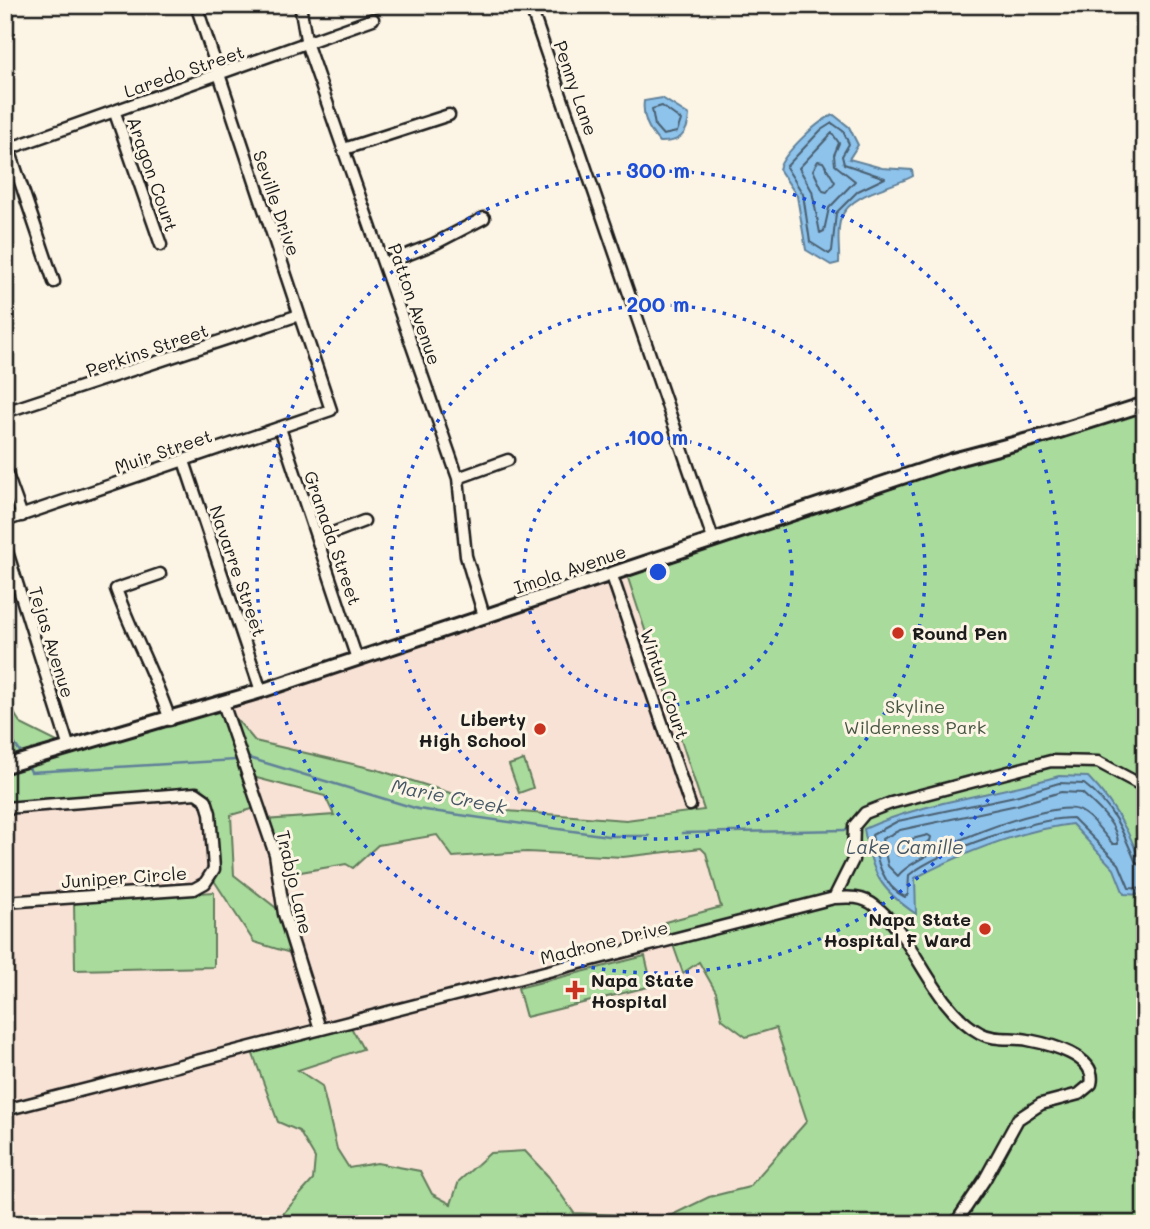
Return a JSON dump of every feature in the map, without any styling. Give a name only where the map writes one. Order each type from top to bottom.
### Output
[{"type":"street","name":"Seville Drive","points":[[195,5],[331,410]]},
{"type":"street","name":"Patton Avenue","points":[[300,5],[307,45],[458,478],[466,556],[484,616]]},
{"type":"street","name":"Penny Lane","points":[[530,5],[713,539]]},
{"type":"street","name":"Laredo Street","points":[[7,150],[307,45],[373,19]]},
{"type":"street","name":"Aragon Court","points":[[115,113],[161,245]]},
{"type":"street","points":[[345,149],[449,115]]},
{"type":"street","points":[[5,138],[54,282]]},
{"type":"street","points":[[384,264],[434,244],[484,218]]},
{"type":"street","name":"Perkins Street","points":[[5,412],[299,315]]},
{"type":"street","name":"Imola Avenue","points":[[9,765],[170,720],[953,460],[1047,435],[1145,404]]},
{"type":"street","name":"Muir Street","points":[[5,521],[331,410]]},
{"type":"street","name":"Granada Street","points":[[280,428],[357,659]]},
{"type":"street","points":[[458,478],[508,460]]},
{"type":"street","name":"Navarre Street","points":[[184,461],[261,691]]},
{"type":"street","points":[[5,469],[22,516]]},
{"type":"street","points":[[317,539],[364,521]]},
{"type":"street","name":"Tejas Avenue","points":[[5,545],[69,748]]},
{"type":"street","name":"Wintun Court","points":[[611,573],[690,806]]},
{"type":"street","points":[[160,574],[116,589],[136,643],[157,681],[170,720]]},
{"type":"street","name":"Trabjo Lane","points":[[223,703],[275,854],[284,915],[320,1029]]},
{"type":"street","points":[[955,1224],[1018,1119],[1041,1104],[1084,1090],[1091,1084],[1092,1074],[1087,1064],[1052,1046],[979,1033],[959,1016],[926,977],[877,907],[858,898],[834,898],[853,860],[854,826],[865,813],[891,803],[1051,761],[1098,762],[1145,787]]},
{"type":"street","name":"Juniper Circle","points":[[5,808],[196,793],[206,800],[210,813],[214,869],[205,883],[194,889],[5,902]]},
{"type":"street","name":"Madrone Drive","points":[[5,1110],[834,898]]},
{"type":"shaded area","name":"Napa State Hospital","points":[[625,569],[1111,1224],[5,1224],[5,766]]},
{"type":"green space","name":"Skyline Wilderness Park","points":[[1145,404],[1145,1224],[262,1224],[282,1215],[313,1180],[315,1158],[299,1131],[278,1122],[250,1046],[348,1022],[363,1049],[298,1070],[322,1086],[337,1149],[349,1168],[377,1163],[420,1171],[432,1194],[451,1204],[459,1181],[490,1153],[525,1151],[548,1176],[574,1213],[668,1217],[709,1197],[749,1187],[807,1121],[776,1028],[746,1037],[722,1019],[716,992],[699,962],[683,973],[665,922],[721,907],[706,853],[701,848],[623,857],[527,852],[453,857],[437,835],[378,845],[353,868],[346,864],[278,876],[264,820],[334,815],[325,796],[249,776],[259,807],[231,815],[234,875],[284,914],[297,955],[254,942],[211,876],[210,813],[196,793],[5,808],[5,699],[21,724],[69,748],[223,703],[255,741],[378,770],[507,811],[626,820],[704,810],[625,569]]},
{"type":"green space","points":[[524,760],[533,788],[519,793],[509,765]]},
{"type":"green space","points":[[214,892],[214,967],[75,970],[74,901]]},
{"type":"green space","points":[[645,956],[652,986],[526,1017],[518,988]]},
{"type":"water","points":[[662,98],[689,115],[684,133],[672,141],[659,142],[645,118],[644,101]]},
{"type":"water","points":[[834,115],[849,127],[858,145],[849,159],[882,168],[912,170],[913,176],[863,196],[846,209],[839,229],[839,263],[831,265],[806,250],[797,196],[779,169],[802,138]]},
{"type":"water","name":"Lake Camille","points":[[1059,776],[1088,777],[1108,800],[1135,848],[1143,880],[1142,895],[1124,894],[1114,869],[1072,824],[991,844],[915,878],[916,914],[893,896],[879,879],[870,857],[864,829],[887,819],[935,805]]},
{"type":"waterway","name":"Marie Creek","points":[[5,730],[23,756]]},
{"type":"waterway","name":"Marie Creek","points":[[249,758],[418,809],[608,836],[649,836]]},
{"type":"waterway","name":"Marie Creek","points":[[28,765],[31,772],[236,760]]},
{"type":"waterway","name":"Marie Creek","points":[[682,833],[846,830]]},
{"type":"place","name":"Round Pen","points":[[898,633]]},
{"type":"place","name":"Liberty High School","points":[[540,729]]},
{"type":"place","name":"Napa State Hospital F Ward","points":[[985,929]]},
{"type":"place","name":"Napa State Hospital","points":[[575,990]]}]
